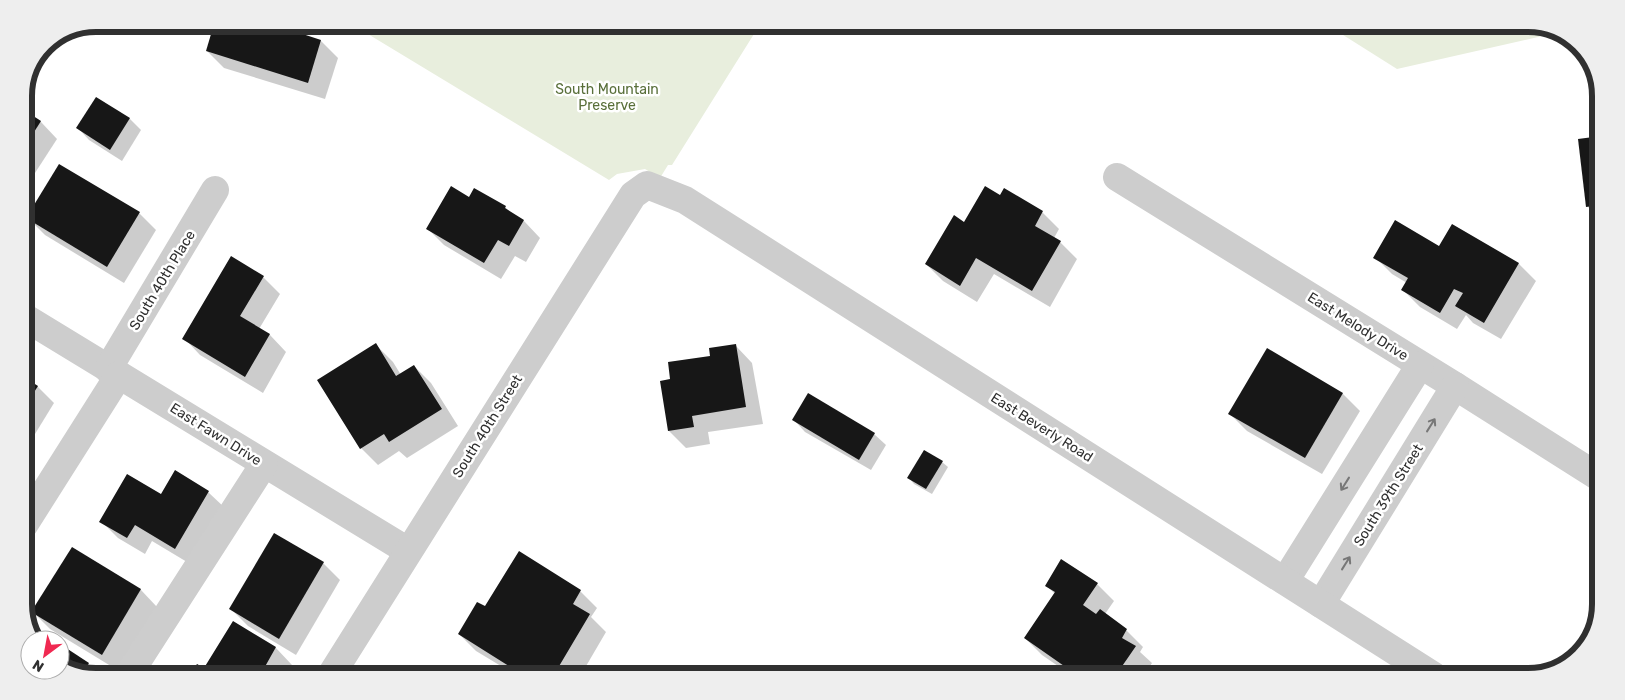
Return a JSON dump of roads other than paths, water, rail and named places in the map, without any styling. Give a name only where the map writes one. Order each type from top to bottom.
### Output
[{"type":"street","name":"East Melody Drive","points":[[1117,177],[1592,473]]},
{"type":"street","name":"South 40th Street","points":[[335,668],[633,195],[647,185]]},
{"type":"street","name":"East Beverly Road","points":[[647,185],[685,200],[1421,668]]},
{"type":"street","name":"South 40th Place","points":[[33,510],[114,372],[215,190]]},
{"type":"street","name":"East Fawn Drive","points":[[33,322],[408,551]]},
{"type":"street","points":[[1285,581],[1420,365]]},
{"type":"street","name":"South 39th Street","points":[[1321,604],[1455,386]]},
{"type":"street","points":[[133,668],[264,464]]},
{"type":"park label","name":"South Mountain Preserve","points":[[607,98]]}]
